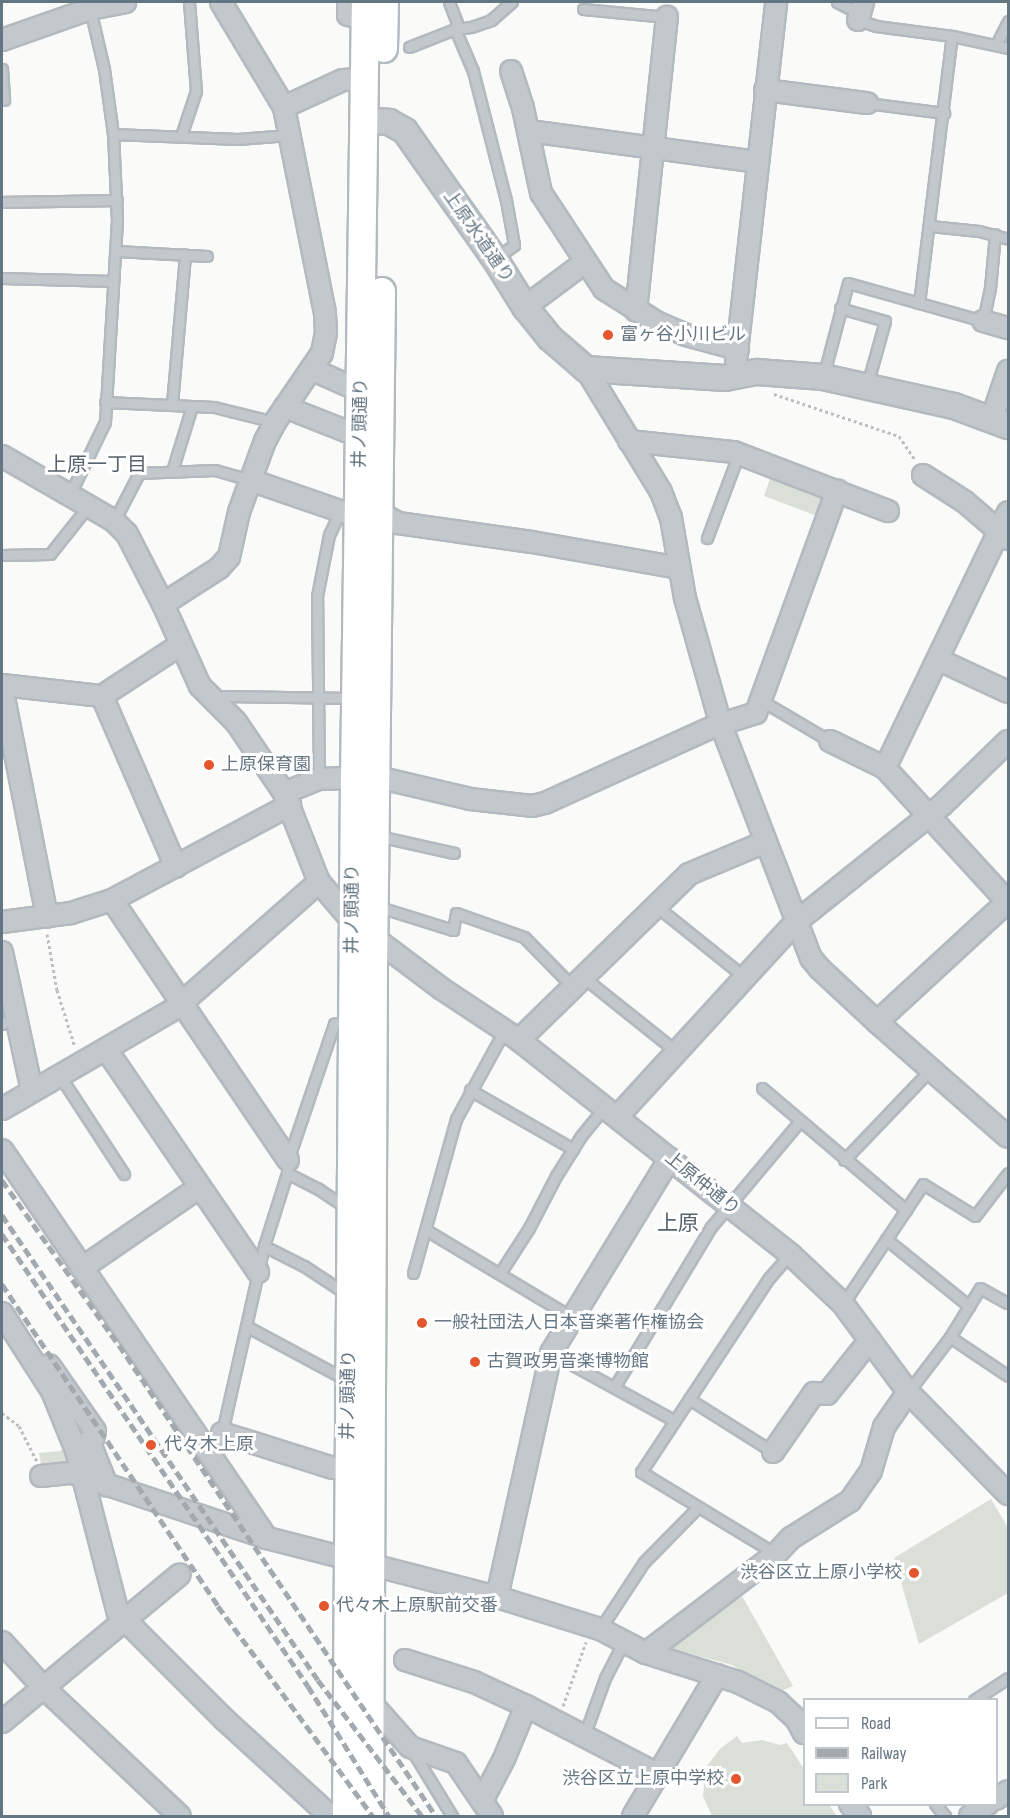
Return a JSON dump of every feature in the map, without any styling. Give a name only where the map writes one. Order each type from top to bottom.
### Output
[{"type":"main road","name":"井ノ頭通り","points":[[366,6],[365,79],[373,121],[361,386],[360,512],[365,777],[353,922],[348,1461],[360,1562],[371,1703],[369,1816]]},
{"type":"main road","name":"井ノ頭通り","points":[[346,1816],[360,1562],[376,836],[365,777],[355,698],[373,121],[366,6]]},
{"type":"street","points":[[2,40],[90,9],[125,2]]},
{"type":"street","points":[[164,604],[219,568],[228,557],[250,480],[280,414],[322,353],[326,333],[325,313],[284,107],[221,2]]},
{"type":"street","points":[[735,376],[776,2]]},
{"type":"street","points":[[636,310],[667,17]]},
{"type":"street","points":[[511,71],[529,131],[542,193],[584,263],[604,290],[636,310],[686,335],[738,349]]},
{"type":"street","points":[[284,107],[344,80],[365,79]]},
{"type":"street","points":[[765,90],[867,103]]},
{"type":"street","name":"上原水道通り","points":[[373,121],[397,125],[405,131],[495,259],[525,307],[550,338],[586,369]]},
{"type":"street","points":[[529,131],[757,162]]},
{"type":"street","points":[[525,307],[584,263]]},
{"type":"street","points":[[983,321],[1008,328]]},
{"type":"street","points":[[311,369],[347,385],[361,386]]},
{"type":"street","points":[[586,369],[725,378],[757,372],[823,377],[867,385],[1000,422],[1008,371]]},
{"type":"street","points":[[586,369],[661,492],[671,518],[679,568],[722,725],[811,958],[877,1022],[1008,1137]]},
{"type":"street","points":[[280,414],[346,431],[361,432]]},
{"type":"street","points":[[628,441],[717,448],[739,453],[888,511]]},
{"type":"street","points":[[2,456],[114,521]]},
{"type":"street","points":[[923,475],[1004,535]]},
{"type":"street","points":[[250,480],[398,523],[532,542],[679,568]]},
{"type":"street","points":[[2,922],[47,918],[86,910],[112,900],[176,867],[319,779],[365,777],[470,799],[532,806],[545,803],[722,725],[756,713],[837,490]]},
{"type":"street","points":[[885,768],[1004,535],[1008,512]]},
{"type":"street","name":"上原仲通り","points":[[114,521],[137,552],[164,604],[180,645],[200,686],[236,722],[287,799],[319,882],[353,922],[374,940],[511,1036],[611,1111],[790,1254],[843,1304],[908,1392],[1008,1494]]},
{"type":"street","points":[[47,918],[2,686],[102,696],[180,645]]},
{"type":"street","points":[[939,660],[1008,692]]},
{"type":"street","points":[[102,696],[176,867]]},
{"type":"street","points":[[830,741],[885,768],[1008,902],[877,1022]]},
{"type":"street","points":[[611,1111],[677,1052],[796,922],[942,805],[1008,741]]},
{"type":"street","points":[[511,1036],[578,982],[689,874],[765,842]]},
{"type":"street","points":[[2,1108],[81,1064],[180,1003],[319,882]]},
{"type":"street","points":[[112,900],[288,1167]]},
{"type":"street","points":[[2,952],[9,1021],[32,1091]]},
{"type":"street","points":[[106,1049],[258,1272]]},
{"type":"street","points":[[2,1150],[267,1538]]},
{"type":"street","points":[[497,1597],[551,1353],[670,1158]]},
{"type":"street","points":[[82,1268],[200,1187]]},
{"type":"street","points":[[2,1313],[38,1367],[107,1486]]},
{"type":"street","points":[[773,1452],[814,1393],[827,1394],[870,1340]]},
{"type":"street","points":[[46,1361],[95,1431],[94,1436],[82,1445]]},
{"type":"street","points":[[646,1653],[702,1608],[776,1554],[791,1538],[850,1501],[871,1471],[884,1427],[908,1392]]},
{"type":"street","points":[[222,1433],[333,1468],[342,1468],[348,1461]]},
{"type":"street","points":[[82,1445],[85,1478],[114,1605],[123,1621],[225,1720],[330,1816]]},
{"type":"street","points":[[41,1476],[72,1473],[267,1538],[497,1597],[596,1627],[646,1653],[738,1682],[778,1702],[797,1720],[803,1731]]},
{"type":"street","points":[[2,1722],[180,1574]]},
{"type":"street","points":[[2,1642],[43,1687],[180,1816]]},
{"type":"street","points":[[405,1660],[474,1682],[558,1722],[657,1774]]},
{"type":"street","points":[[633,1816],[717,1675]]},
{"type":"street","points":[[371,1703],[410,1747],[456,1763],[487,1809]]},
{"type":"street","points":[[487,1809],[526,1706]]},
{"type":"street","points":[[970,1816],[985,1806]]},
{"type":"lane","points":[[181,136],[196,91],[189,2]]},
{"type":"lane","points":[[449,2],[457,23],[455,29],[469,56],[506,200],[514,245],[495,259]]},
{"type":"lane","points":[[409,47],[455,29],[471,27],[491,20],[511,2]]},
{"type":"lane","points":[[837,2],[860,11],[876,26],[952,36],[1008,48]]},
{"type":"lane","points":[[70,494],[105,422],[116,251],[117,200],[113,134],[104,69],[90,9]]},
{"type":"lane","points":[[583,9],[667,17]]},
{"type":"lane","points":[[996,45],[1008,21]]},
{"type":"lane","points":[[919,303],[952,36]]},
{"type":"lane","points":[[2,69],[4,100]]},
{"type":"lane","points":[[867,103],[944,113]]},
{"type":"lane","points":[[113,134],[238,139],[289,135]]},
{"type":"lane","points":[[2,202],[117,200]]},
{"type":"lane","points":[[930,226],[995,234],[1008,239]]},
{"type":"lane","points":[[823,377],[848,283],[983,321],[990,288],[995,234]]},
{"type":"lane","points":[[116,251],[207,256]]},
{"type":"lane","points":[[172,404],[185,255]]},
{"type":"lane","points":[[2,278],[113,281]]},
{"type":"lane","points":[[840,308],[885,321],[867,385]]},
{"type":"lane","points":[[105,402],[172,404],[280,414]]},
{"type":"lane","points":[[172,471],[192,406]]},
{"type":"lane","points":[[707,538],[739,453]]},
{"type":"lane","points":[[114,521],[139,472],[215,470],[250,480]]},
{"type":"lane","points":[[2,555],[50,554],[89,506]]},
{"type":"lane","points":[[319,779],[316,697],[318,580],[329,535],[360,512]]},
{"type":"lane","points":[[214,698],[224,696],[355,698]]},
{"type":"lane","points":[[762,700],[830,741]]},
{"type":"lane","points":[[376,836],[454,853]]},
{"type":"lane","points":[[375,905],[453,930],[456,913],[524,937],[578,982],[677,1052]]},
{"type":"lane","points":[[656,906],[746,978]]},
{"type":"lane","points":[[216,1462],[264,1246],[288,1167],[334,1024],[353,1021]]},
{"type":"lane","points":[[413,1273],[456,1119],[471,1090],[511,1036]]},
{"type":"lane","points":[[844,1160],[930,1070]]},
{"type":"lane","points":[[60,1076],[124,1174]]},
{"type":"lane","points":[[762,1088],[844,1160],[906,1210]]},
{"type":"lane","points":[[471,1090],[573,1149]]},
{"type":"lane","points":[[500,1273],[573,1149],[611,1111]]},
{"type":"lane","points":[[615,1386],[695,1252],[728,1206],[800,1121]]},
{"type":"lane","points":[[288,1167],[352,1211]]},
{"type":"lane","points":[[843,1304],[924,1184],[975,1216],[1008,1173]]},
{"type":"lane","points":[[426,1230],[573,1318]]},
{"type":"lane","points":[[886,1239],[969,1306]]},
{"type":"lane","points":[[264,1246],[304,1266],[351,1297]]},
{"type":"lane","points":[[776,1554],[640,1472],[769,1278],[790,1254]]},
{"type":"lane","points":[[908,1392],[950,1338],[980,1288],[1006,1303]]},
{"type":"lane","points":[[246,1326],[350,1382]]},
{"type":"lane","points":[[950,1338],[1008,1376]]},
{"type":"lane","points":[[551,1353],[615,1386],[675,1421]]},
{"type":"lane","points":[[689,1399],[773,1452]]},
{"type":"lane","points":[[596,1627],[644,1562],[698,1507]]},
{"type":"lane","points":[[584,1736],[605,1678],[624,1641]]},
{"type":"lane","points":[[977,1698],[1008,1678]]},
{"type":"lane","points":[[410,1747],[452,1816]]},
{"type":"path","points":[[794,401],[899,436],[923,475]]},
{"type":"path","points":[[47,918],[46,924],[57,990],[81,1064]]},
{"type":"path","points":[[2,1413],[19,1426],[29,1441],[41,1476]]},
{"type":"path","points":[[558,1722],[596,1627]]},
{"type":"green space","points":[[772,473],[826,493],[817,516],[764,496]]},
{"type":"green space","points":[[68,1447],[72,1467],[42,1471],[39,1453],[60,1451]]},
{"type":"green space","points":[[991,1499],[1008,1528],[1008,1593],[919,1644],[894,1558]]},
{"type":"green space","points":[[738,1589],[793,1686],[779,1692],[732,1665],[662,1646]]},
{"type":"green space","points":[[737,1736],[742,1743],[762,1740],[780,1745],[787,1743],[803,1767],[803,1806],[830,1806],[837,1816],[712,1816],[703,1796],[706,1767],[720,1749]]},
{"type":"railway","points":[[2,1180],[119,1345],[436,1816]]},
{"type":"railway","points":[[2,1215],[318,1680],[422,1816]]},
{"type":"railway","points":[[2,1234],[308,1686],[389,1816]]},
{"type":"railway","points":[[2,1284],[218,1606],[373,1816]]},
{"type":"place","name":"富ヶ谷小川ビル","points":[[608,335]]},
{"type":"place","name":"上原保育園","points":[[209,765]]},
{"type":"place","name":"一般社団法人日本音楽著作権協会","points":[[422,1323]]},
{"type":"place","name":"古賀政男音楽博物館","points":[[475,1362]]},
{"type":"place","name":"代々木上原","points":[[151,1445]]},
{"type":"place","name":"渋谷区立上原小学校","points":[[914,1573]]},
{"type":"place","name":"代々木上原駅前交番","points":[[324,1606]]},
{"type":"place","name":"渋谷区立上原中学校","points":[[736,1779]]},
{"type":"district","name":"上原一丁目","points":[[97,465]]},
{"type":"district","name":"上原","points":[[678,1224]]}]
